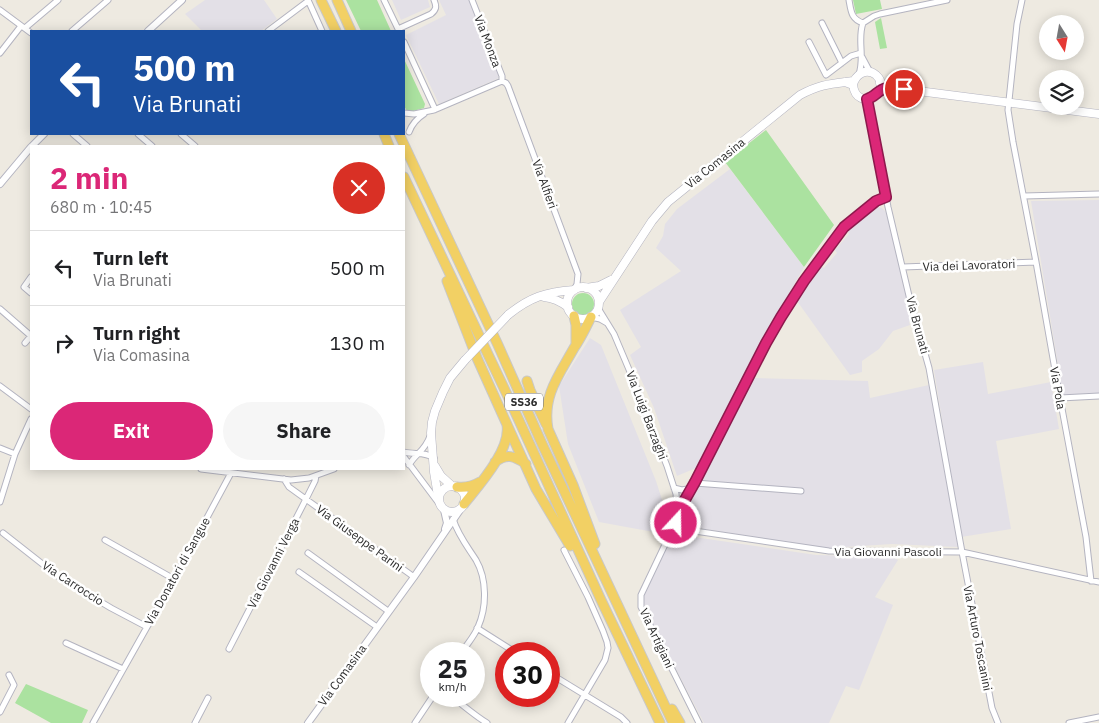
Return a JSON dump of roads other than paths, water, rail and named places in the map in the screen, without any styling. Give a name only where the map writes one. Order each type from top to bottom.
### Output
[{"type":"highway","points":[[321,0],[336,30]]},
{"type":"highway","points":[[337,0],[351,30]]},
{"type":"highway","name":"SS36","points":[[405,147],[673,723]]},
{"type":"highway","name":"SS36","points":[[405,179],[660,723]]},
{"type":"highway","points":[[438,250],[443,272],[465,327],[539,493],[562,530],[594,593],[601,600]]},
{"type":"highway","points":[[574,316],[576,346]]},
{"type":"highway","points":[[548,428],[547,404],[549,397],[559,374],[591,317]]},
{"type":"highway","points":[[527,381],[574,485],[604,575]]},
{"type":"highway","points":[[462,507],[503,448],[507,436],[506,420]]},
{"type":"highway","points":[[494,462],[510,456],[526,464]]},
{"type":"highway","points":[[454,486],[475,485],[482,480]]},
{"type":"highway","name":"SS36","points":[[633,667],[654,723]]},
{"type":"highway","name":"SS36","points":[[648,671],[680,723]]},
{"type":"main road","points":[[870,72],[877,76],[882,87],[872,98],[863,99],[856,94],[850,83],[859,74],[870,72]]},
{"type":"main road","name":"Via Comasina","points":[[598,305],[652,221],[668,202],[800,96],[823,85],[850,83]]},
{"type":"main road","points":[[882,87],[1099,114]]},
{"type":"main road","points":[[434,461],[441,476],[463,492],[465,500],[462,507],[452,512],[442,508],[438,496],[434,472],[431,433],[435,410],[450,378],[508,315],[532,298],[578,288],[599,286],[613,280]]},
{"type":"main road","points":[[574,290],[568,298],[568,307],[574,316],[582,319],[591,317],[597,311],[598,305],[595,293],[586,288]]},
{"type":"main road","points":[[532,298],[552,298],[568,307]]},
{"type":"main road","points":[[438,496],[443,489],[454,486]]},
{"type":"street","points":[[0,53],[23,27],[58,0]]},
{"type":"street","points":[[73,30],[108,0]]},
{"type":"street","points":[[149,30],[182,0]]},
{"type":"street","points":[[384,0],[398,30],[435,11],[434,0]]},
{"type":"street","name":"Via Monza","points":[[472,0],[502,76],[502,81]]},
{"type":"street","points":[[849,0],[855,19],[863,23]]},
{"type":"street","points":[[859,74],[861,69],[860,34],[863,23],[880,14],[947,0]]},
{"type":"street","name":"Via Pola","points":[[1022,0],[1017,24],[1008,110],[1086,537],[1091,581]]},
{"type":"street","points":[[269,30],[308,1],[322,30]]},
{"type":"street","points":[[0,10],[30,31]]},
{"type":"street","points":[[822,23],[842,64]]},
{"type":"street","points":[[809,42],[826,75],[851,56],[861,55]]},
{"type":"street","points":[[405,44],[434,110]]},
{"type":"street","points":[[861,55],[870,72]]},
{"type":"street","points":[[405,113],[428,112],[502,81]]},
{"type":"street","name":"Via Alfieri","points":[[502,81],[508,86],[578,274],[574,290]]},
{"type":"street","name":"Via Brunati","points":[[867,99],[886,197],[929,368],[962,552]]},
{"type":"street","points":[[410,132],[412,125],[418,118],[428,112]]},
{"type":"street","points":[[34,145],[43,135]]},
{"type":"street","points":[[74,135],[86,145]]},
{"type":"street","points":[[139,135],[151,145]]},
{"type":"street","points":[[182,135],[194,145]]},
{"type":"street","points":[[0,184],[30,149]]},
{"type":"street","points":[[1024,196],[1099,194]]},
{"type":"street","points":[[677,508],[682,505],[692,488],[766,343],[804,281],[844,227],[876,201],[886,197]]},
{"type":"street","name":"Via dei Lavoratori","points":[[903,268],[1036,262]]},
{"type":"street","points":[[30,279],[24,287],[30,292]]},
{"type":"street","name":"Via Luigi Barzaghi","points":[[598,305],[614,334],[667,466],[677,499],[675,520],[677,526]]},
{"type":"street","points":[[0,309],[30,335]]},
{"type":"street","points":[[591,317],[600,319],[609,325]]},
{"type":"street","points":[[25,343],[30,337]]},
{"type":"street","points":[[0,386],[30,408]]},
{"type":"street","points":[[1060,398],[1099,396]]},
{"type":"street","points":[[0,502],[15,454],[30,422]]},
{"type":"street","points":[[409,465],[426,446],[431,433]]},
{"type":"street","points":[[0,448],[15,454]]},
{"type":"street","points":[[405,452],[429,454],[434,461]]},
{"type":"street","points":[[405,459],[442,508],[447,523],[444,532]]},
{"type":"street","points":[[208,470],[284,479],[316,476],[331,470]]},
{"type":"street","name":"Via Donatori di Sangue","points":[[93,723],[231,473]]},
{"type":"street","name":"Via Giovanni Verga","points":[[229,649],[316,476]]},
{"type":"street","name":"Via Giuseppe Parini","points":[[284,479],[289,487],[414,577]]},
{"type":"street","points":[[695,482],[801,492]]},
{"type":"street","points":[[674,488],[682,490],[692,488]]},
{"type":"street","name":"Via Comasina","points":[[308,723],[414,577],[462,507]]},
{"type":"street","points":[[453,519],[458,533],[477,562],[482,574],[483,610],[477,628],[468,642]]},
{"type":"street","name":"Via Giovanni Pascoli","points":[[677,526],[688,530],[829,551],[962,552],[1099,582]]},
{"type":"street","name":"Via Artigiani","points":[[677,526],[670,534],[641,595],[641,607],[699,723]]},
{"type":"street","name":"Via Carroccio","points":[[3,533],[59,577],[146,627]]},
{"type":"street","points":[[105,540],[174,579]]},
{"type":"street","points":[[564,550],[599,623],[608,648],[605,660],[568,723]]},
{"type":"street","name":"Via Arturo Toscanini","points":[[962,552],[992,708],[998,723]]},
{"type":"street","points":[[308,553],[388,611]]},
{"type":"street","points":[[299,572],[377,627]]},
{"type":"street","points":[[477,628],[499,642]]},
{"type":"street","points":[[66,643],[123,668]]},
{"type":"street","points":[[0,712],[14,685],[10,675]]},
{"type":"street","points":[[560,680],[627,723]]},
{"type":"street","points":[[194,723],[208,698]]},
{"type":"street","points":[[416,723],[426,707]]},
{"type":"street","points":[[465,707],[487,723]]},
{"type":"street","points":[[1069,723],[1099,717]]}]
